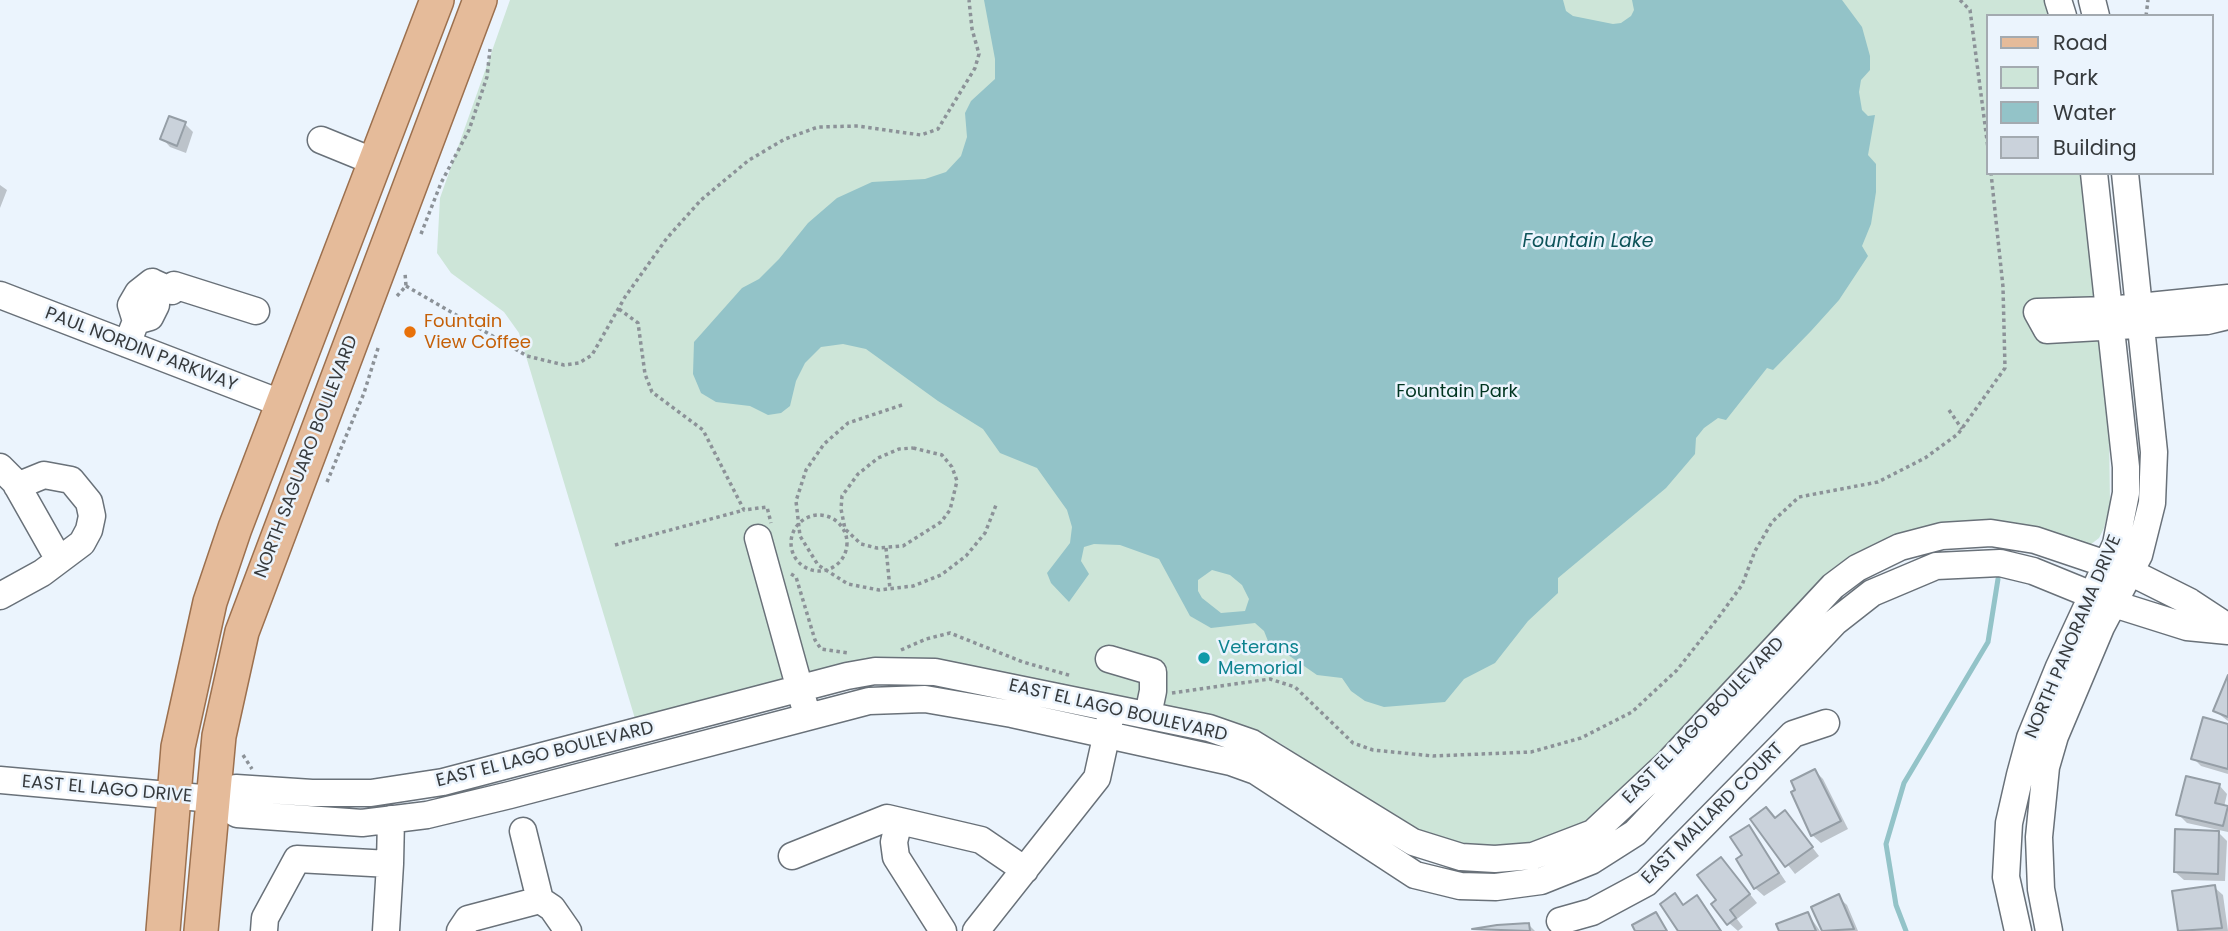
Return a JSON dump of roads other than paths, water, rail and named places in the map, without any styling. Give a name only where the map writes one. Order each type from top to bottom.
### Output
[{"type":"main road","points":[[163,931],[178,747],[210,602],[437,0]]},
{"type":"main road","name":"NORTH SAGUARO BOULEVARD","points":[[201,931],[219,736],[242,632],[480,0]]},
{"type":"main road","points":[[283,404],[303,416],[293,452],[290,499]]},
{"type":"street","points":[[321,140],[375,162]]},
{"type":"street","name":"NORTH PANORAMA DRIVE","points":[[2094,175],[2127,481],[2120,529],[2119,568]]},
{"type":"street","name":"NORTH PANORAMA DRIVE","points":[[2018,931],[2006,877],[2009,823],[2030,738],[2119,568],[2148,528],[2154,478],[2125,175]]},
{"type":"street","points":[[132,333],[150,317],[156,305],[152,282],[172,291],[174,285],[256,311]]},
{"type":"street","name":"PAUL NORDIN PARKWAY","points":[[0,295],[132,333],[283,404]]},
{"type":"street","points":[[2110,319],[2140,316],[2228,298]]},
{"type":"street","points":[[2140,316],[2207,321],[2228,316]]},
{"type":"street","points":[[0,596],[42,573],[58,558],[82,543],[89,530],[89,502],[71,480],[57,475],[9,477],[58,558]]},
{"type":"street","points":[[664,725],[674,751],[807,716],[765,533]]},
{"type":"street","name":"EAST EL LAGO BOULEVARD","points":[[807,716],[869,701],[925,699],[1208,755],[1256,771],[1415,875],[1460,886],[1496,887],[1546,865],[1593,833],[1669,762],[1814,605],[1857,568],[1910,544],[1942,536],[1991,533],[2035,540],[2119,568],[2190,602],[2228,629]]},
{"type":"street","name":"EAST EL LAGO BOULEVARD","points":[[312,793],[371,793],[443,782],[857,674],[875,671],[935,672],[1112,708],[1151,703],[1252,743],[1413,842],[1461,857],[1546,865],[1591,861],[1635,833],[1835,622],[1872,593],[1936,566],[1969,562],[2000,563],[2033,570],[2103,599],[2187,627],[2228,629]]},
{"type":"street","name":"NORTH PANORAMA DRIVE","points":[[2049,931],[2040,890],[2039,837],[2046,767],[2055,736],[2101,628],[2103,599]]},
{"type":"street","points":[[1109,659],[1153,672],[1151,703]]},
{"type":"street","points":[[976,931],[1097,779],[1112,708]]},
{"type":"street","name":"EAST MALLARD COURT","points":[[1562,926],[1646,883],[1793,734],[1826,723]]},
{"type":"street","name":"EAST EL LAGO BOULEVARD","points":[[516,811],[674,751]]},
{"type":"street","name":"EAST EL LAGO DRIVE","points":[[0,780],[213,799],[237,814],[341,823],[516,811]]},
{"type":"street","name":"EAST EL LAGO DRIVE","points":[[213,799],[236,788],[312,793]]},
{"type":"street","points":[[516,811],[540,900],[552,908],[568,931]]},
{"type":"street","points":[[792,856],[887,818],[981,840],[1017,879]]},
{"type":"street","points":[[386,931],[391,819]]},
{"type":"street","points":[[899,821],[894,842],[896,857],[943,931]]},
{"type":"street","points":[[1397,865],[1413,842]]},
{"type":"street","points":[[264,931],[265,918],[297,859],[390,864]]},
{"type":"street","points":[[1546,865],[1562,926]]},
{"type":"street","points":[[460,931],[468,919],[540,900]]},
{"type":"water","name":"Fountain Lake","points":[[984,0],[1563,0],[1566,11],[1573,16],[1613,24],[1621,23],[1631,16],[1634,10],[1632,0],[1842,0],[1862,27],[1870,56],[1870,70],[1861,80],[1859,92],[1862,110],[1868,116],[1875,115],[1868,155],[1876,164],[1876,192],[1871,224],[1862,246],[1868,256],[1839,300],[1811,331],[1773,370],[1767,368],[1726,420],[1718,418],[1704,428],[1696,438],[1695,454],[1666,488],[1558,578],[1558,593],[1528,621],[1495,663],[1464,679],[1445,702],[1384,707],[1365,701],[1351,691],[1342,678],[1317,675],[1268,641],[1264,631],[1255,623],[1211,628],[1190,616],[1159,559],[1120,545],[1094,544],[1084,547],[1081,561],[1089,574],[1069,602],[1051,583],[1047,573],[1070,543],[1072,527],[1067,510],[1037,468],[1000,453],[983,429],[938,401],[866,349],[843,344],[821,347],[805,363],[796,381],[790,406],[781,413],[768,415],[750,406],[716,402],[701,393],[693,374],[694,342],[742,288],[759,279],[808,223],[837,198],[872,182],[925,179],[946,172],[961,156],[967,137],[965,113],[971,101],[995,79],[995,59]],"holes":[[[1212,570],[1230,575],[1242,585],[1249,599],[1245,611],[1221,613],[1202,598],[1198,591],[1198,580]]]},
{"type":"waterway","points":[[1906,931],[1896,905],[1886,844],[1904,783],[1988,642],[1998,579]]},
{"type":"place","name":"Fountain View Coffee","points":[[410,332]]},
{"type":"place","name":"Veterans Memorial","points":[[1204,658]]},
{"type":"park label","name":"Fountain Park","points":[[1457,392]]}]
